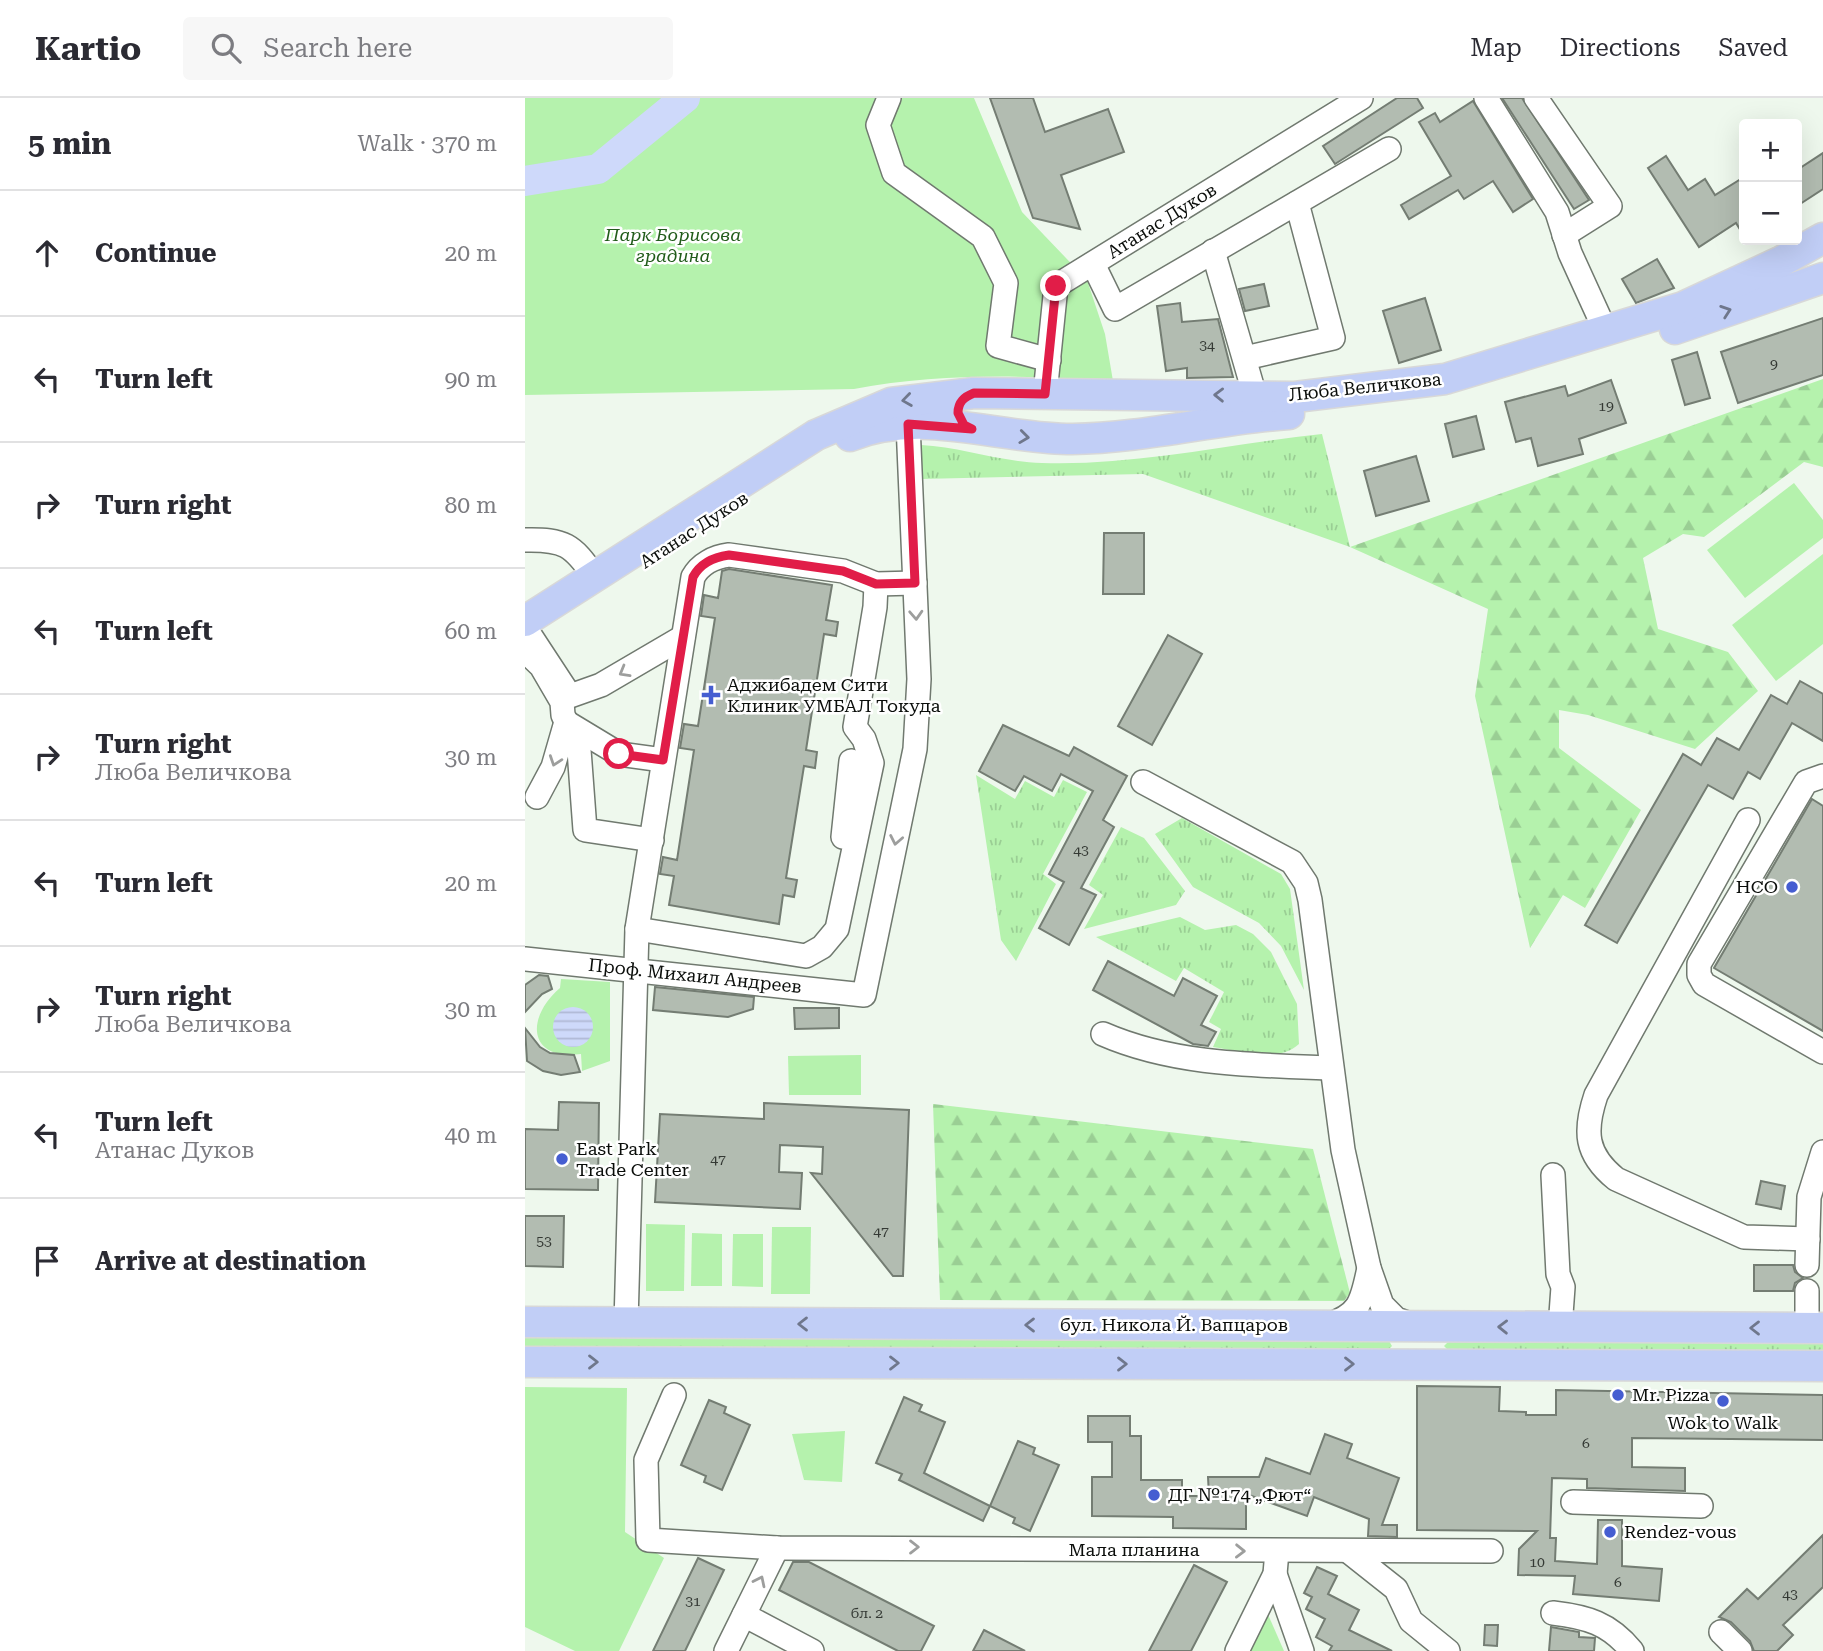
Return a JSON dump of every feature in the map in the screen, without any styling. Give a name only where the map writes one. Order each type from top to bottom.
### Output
[{"type":"main road","name":"Люба Величкова","points":[[842,421],[891,403],[974,393],[1255,396],[1332,394],[1445,379],[1683,307],[1782,261],[1823,238]]},
{"type":"main road","name":"Люба Величкова","points":[[908,424],[972,429],[1030,438],[1072,439],[1126,437],[1248,417],[1374,407],[1476,389],[1645,340],[1823,278]]},
{"type":"main road","points":[[972,429],[959,418],[958,409],[962,400],[974,393]]},
{"type":"main road","points":[[1058,394],[1083,400],[1090,414],[1083,434],[1072,439]]},
{"type":"main road","name":"Атанас Дуков","points":[[527,640],[594,576],[815,435],[842,421]]},
{"type":"main road","name":"Атанас Дуков","points":[[527,640],[723,511],[840,440],[870,429],[908,424]]},
{"type":"main road","name":"бул. Никола Й. Вапцаров","points":[[525,1322],[1417,1326],[1560,1319],[1815,1328]]},
{"type":"main road","points":[[1417,1326],[1417,1364]]},
{"type":"main road","points":[[525,1362],[1823,1366]]},
{"type":"street","points":[[889,98],[878,125],[894,173],[983,237],[1006,283],[998,346],[1049,360]]},
{"type":"street","name":"Атанас Дуков","points":[[1058,394],[1049,360],[1056,286],[1361,98]]},
{"type":"street","points":[[1486,98],[1557,212],[1564,235],[1606,332]]},
{"type":"street","points":[[1536,98],[1610,206],[1564,235]]},
{"type":"street","points":[[1093,264],[1115,309],[1389,149]]},
{"type":"street","points":[[1245,358],[1332,338],[1297,203]]},
{"type":"street","points":[[1213,251],[1255,396]]},
{"type":"street","points":[[626,1323],[638,970],[637,929],[693,577],[696,571],[715,557],[729,555],[843,571],[876,584],[915,583],[908,424]]},
{"type":"street","points":[[525,540],[554,539],[566,545],[578,552],[594,576]]},
{"type":"street","name":"Проф. Михаил Андреев","points":[[525,959],[865,995],[915,749],[919,680],[915,583]]},
{"type":"street","points":[[814,952],[837,929],[872,763],[864,739],[855,727],[875,607],[876,584]]},
{"type":"street","points":[[527,640],[570,696],[601,685],[683,637]]},
{"type":"street","points":[[527,640],[562,702],[565,719],[579,750],[585,830],[652,840]]},
{"type":"street","points":[[565,719],[619,754],[663,760]]},
{"type":"street","points":[[537,797],[553,768],[565,719]]},
{"type":"street","points":[[801,988],[814,952],[843,839],[851,761]]},
{"type":"street","points":[[1823,776],[1805,782],[1699,964],[1699,975],[1704,984],[1823,1052]]},
{"type":"street","points":[[1143,782],[1292,862],[1300,871],[1310,900],[1343,1150],[1369,1268],[1382,1305],[1396,1319],[1417,1326]]},
{"type":"street","points":[[1748,820],[1596,1094],[1588,1132],[1600,1166],[1616,1179],[1744,1237],[1808,1239]]},
{"type":"street","points":[[637,929],[814,952]]},
{"type":"street","points":[[1103,1034],[1136,1048],[1226,1064],[1331,1068]]},
{"type":"street","points":[[1807,1265],[1809,1197],[1823,1152]]},
{"type":"street","points":[[1553,1175],[1558,1274],[1554,1300],[1560,1319]]},
{"type":"street","points":[[1325,1326],[1346,1319],[1359,1306],[1369,1268]]},
{"type":"street","points":[[1807,1290],[1815,1328]]},
{"type":"street","name":"Мала планина","points":[[674,1395],[646,1460],[648,1540],[777,1548],[1491,1551]]},
{"type":"street","points":[[1573,1502],[1701,1506]]},
{"type":"street","points":[[726,1651],[777,1548]]},
{"type":"street","points":[[1237,1651],[1275,1574],[1277,1551]]},
{"type":"street","points":[[1348,1551],[1396,1589],[1411,1621],[1448,1651]]},
{"type":"street","points":[[1275,1574],[1302,1651]]},
{"type":"street","points":[[1553,1613],[1583,1616],[1605,1625],[1632,1651]]},
{"type":"street","points":[[744,1615],[812,1651]]},
{"type":"street","points":[[1721,1632],[1740,1651]]},
{"type":"green space","name":"Парк Борисова градина","points":[[525,98],[974,98],[1022,212],[1087,280],[1105,334],[1113,381],[983,377],[919,380],[854,389],[525,395]]},
{"type":"green space","points":[[1823,379],[1823,467],[1804,462],[1704,537],[1683,534],[1643,558],[1658,629],[1728,652],[1758,691],[1695,749],[1588,715],[1559,710],[1559,748],[1641,810],[1585,908],[1563,895],[1530,948],[1475,696],[1488,609],[1350,547]]},
{"type":"green space","points":[[1322,434],[1350,547],[1143,474],[921,479],[921,445],[1027,462],[1077,463],[1147,458]]},
{"type":"green space","points":[[1794,483],[1823,520],[1823,538],[1745,598],[1707,550]]},
{"type":"green space","points":[[1823,554],[1823,644],[1776,681],[1732,625]]},
{"type":"green space","points":[[976,775],[1015,799],[1025,781],[1054,797],[1063,780],[1087,792],[1043,874],[1056,884],[1016,961],[1001,940]]},
{"type":"green space","points":[[1182,818],[1281,874],[1290,889],[1304,990],[1281,946],[1259,923],[1193,887],[1155,834]]},
{"type":"green space","points":[[1121,827],[1144,838],[1185,891],[1176,905],[1084,929],[1103,895],[1089,885]]},
{"type":"green space","points":[[1180,917],[1205,930],[1236,925],[1253,934],[1271,952],[1297,1004],[1299,1044],[1290,1050],[1269,1055],[1213,1047],[1221,1029],[1209,1022],[1224,992],[1184,968],[1176,981],[1096,937]]},
{"type":"green space","points":[[561,979],[610,982],[610,1061],[582,1071],[581,1054],[550,1051],[542,1044],[537,1035],[537,1024],[541,1012],[560,988]]},
{"type":"green space","points":[[861,1055],[861,1095],[789,1095],[788,1056]]},
{"type":"green space","points":[[933,1104],[1313,1149],[1350,1293],[1344,1301],[940,1300]]},
{"type":"green space","points":[[646,1224],[685,1225],[684,1291],[646,1291]]},
{"type":"green space","points":[[772,1227],[811,1227],[810,1294],[771,1294]]},
{"type":"green space","points":[[692,1233],[722,1234],[722,1286],[691,1286]]},
{"type":"green space","points":[[733,1234],[763,1234],[763,1287],[732,1286]]},
{"type":"green space","points":[[525,1337],[1389,1341],[1392,1346],[1388,1350],[525,1346]]},
{"type":"green space","points":[[1449,1341],[1823,1343],[1823,1352],[1449,1351],[1444,1346]]},
{"type":"green space","points":[[525,1387],[627,1388],[625,1532],[664,1558],[619,1651],[575,1651],[525,1627]]},
{"type":"green space","points":[[845,1431],[842,1482],[804,1480],[792,1434]]},
{"type":"green space","points":[[1266,1610],[1284,1651],[1244,1651]]},
{"type":"water","points":[[573,1007],[587,1013],[593,1027],[587,1041],[573,1047],[559,1041],[553,1027],[559,1013]]},
{"type":"building","points":[[990,98],[1033,98],[1045,132],[1108,109],[1124,152],[1061,175],[1080,229],[1033,218]]},
{"type":"building","points":[[1397,98],[1417,98],[1423,108],[1335,164],[1323,146]]},
{"type":"building","points":[[1502,98],[1522,98],[1589,200],[1574,209]]},
{"type":"building","points":[[1473,101],[1533,199],[1513,212],[1493,181],[1464,199],[1458,190],[1409,219],[1401,205],[1451,176],[1419,122],[1435,113],[1440,122]]},
{"type":"building","points":[[1823,153],[1823,189],[1802,203],[1802,182],[1802,167]]},
{"type":"building","points":[[1666,156],[1688,190],[1705,179],[1715,195],[1739,180],[1739,228],[1736,223],[1699,247],[1648,168]]},
{"type":"building","points":[[1657,259],[1674,288],[1636,303],[1622,279]]},
{"type":"building","points":[[1264,284],[1269,306],[1245,311],[1239,289]]},
{"type":"building","points":[[1425,298],[1441,350],[1399,363],[1383,311]]},
{"type":"building","points":[[1180,303],[1182,322],[1218,319],[1233,377],[1187,378],[1187,368],[1166,371],[1157,306]]},
{"type":"building","points":[[1823,318],[1823,375],[1738,403],[1721,352]]},
{"type":"building","points":[[1697,352],[1710,398],[1685,405],[1672,360]]},
{"type":"building","points":[[1611,380],[1626,423],[1579,439],[1583,454],[1538,466],[1531,438],[1516,442],[1505,402],[1565,386],[1568,396]]},
{"type":"building","points":[[1476,416],[1484,449],[1453,457],[1445,424]]},
{"type":"building","points":[[1416,456],[1429,501],[1376,516],[1364,471]]},
{"type":"building","points":[[1104,533],[1144,533],[1144,594],[1103,594]]},
{"type":"building","points":[[729,569],[832,585],[826,620],[838,622],[836,636],[824,634],[806,750],[817,752],[815,768],[804,766],[786,878],[797,880],[794,897],[783,895],[779,924],[669,905],[674,876],[660,874],[663,857],[677,860],[694,750],[680,748],[684,724],[698,726],[715,618],[701,616],[704,595],[718,598],[722,571]]},
{"type":"building","points":[[1168,635],[1202,654],[1152,745],[1118,726]]},
{"type":"building","points":[[1800,681],[1823,694],[1823,741],[1792,723],[1760,779],[1748,772],[1733,799],[1708,785],[1617,943],[1585,925],[1683,754],[1701,765],[1717,738],[1739,750],[1771,695],[1787,704]]},
{"type":"building","points":[[1003,725],[1069,756],[1074,747],[1127,776],[1103,820],[1114,827],[1081,888],[1096,895],[1069,945],[1039,928],[1064,882],[1049,874],[1093,791],[1061,774],[1052,791],[1024,776],[1015,791],[979,771]]},
{"type":"building","name":"НСО","points":[[1812,799],[1823,806],[1823,1031],[1714,968]]},
{"type":"building","points":[[1108,961],[1174,996],[1183,978],[1217,996],[1201,1025],[1216,1032],[1208,1046],[1193,1044],[1093,990]]},
{"type":"building","points":[[539,975],[548,976],[552,989],[542,994],[525,1012],[525,985]]},
{"type":"building","points":[[655,987],[754,997],[753,1009],[728,1017],[653,1010]]},
{"type":"building","points":[[794,1008],[839,1008],[839,1028],[795,1029]]},
{"type":"building","points":[[525,1028],[540,1047],[550,1053],[574,1055],[580,1072],[561,1075],[543,1071],[527,1061]]},
{"type":"building","name":"East Park Trade Center","points":[[559,1102],[599,1103],[598,1190],[525,1189],[525,1129],[558,1130]]},
{"type":"building","points":[[764,1103],[909,1110],[903,1276],[893,1276],[811,1173],[822,1174],[823,1147],[780,1145],[779,1172],[802,1173],[800,1209],[655,1202],[660,1114],[764,1119]]},
{"type":"building","points":[[1761,1181],[1785,1186],[1781,1209],[1756,1204]]},
{"type":"building","points":[[525,1216],[564,1216],[563,1267],[525,1266]]},
{"type":"building","points":[[1754,1265],[1793,1265],[1795,1272],[1803,1278],[1795,1283],[1793,1291],[1754,1291]]},
{"type":"building","points":[[1417,1386],[1500,1387],[1499,1411],[1526,1412],[1526,1415],[1556,1415],[1556,1390],[1823,1395],[1823,1440],[1632,1438],[1632,1467],[1685,1468],[1685,1491],[1587,1488],[1587,1479],[1552,1478],[1550,1538],[1556,1538],[1555,1561],[1597,1564],[1598,1520],[1622,1520],[1622,1566],[1662,1569],[1659,1601],[1573,1594],[1575,1576],[1518,1575],[1519,1549],[1537,1531],[1417,1530]]},
{"type":"building","points":[[904,1397],[922,1405],[919,1411],[945,1422],[924,1473],[990,1506],[983,1521],[899,1480],[902,1474],[876,1463]]},
{"type":"building","points":[[709,1400],[726,1407],[724,1413],[750,1425],[722,1490],[704,1482],[706,1476],[681,1465]]},
{"type":"building","points":[[1088,1416],[1130,1416],[1130,1436],[1141,1436],[1141,1480],[1182,1480],[1182,1496],[1209,1496],[1208,1477],[1259,1477],[1266,1458],[1310,1474],[1325,1434],[1352,1444],[1347,1458],[1399,1478],[1382,1525],[1397,1525],[1397,1537],[1368,1536],[1369,1519],[1314,1497],[1307,1516],[1246,1494],[1246,1529],[1173,1528],[1173,1517],[1092,1516],[1092,1477],[1112,1477],[1112,1442],[1088,1442]]},
{"type":"building","points":[[1018,1441],[1035,1448],[1033,1454],[1059,1465],[1030,1531],[1013,1523],[1015,1518],[990,1506]]},
{"type":"building","points":[[1823,1535],[1823,1587],[1783,1625],[1793,1635],[1777,1651],[1754,1651],[1750,1641],[1731,1622],[1719,1617],[1747,1589],[1758,1599]]},
{"type":"building","points":[[698,1558],[724,1570],[685,1651],[653,1651]]},
{"type":"building","points":[[793,1562],[809,1562],[934,1626],[921,1651],[898,1651],[779,1590]]},
{"type":"building","points":[[1194,1565],[1227,1582],[1191,1651],[1149,1651]]},
{"type":"building","points":[[1317,1567],[1337,1576],[1328,1594],[1359,1610],[1349,1630],[1392,1651],[1329,1651],[1332,1646],[1316,1637],[1325,1619],[1306,1609],[1312,1597],[1304,1593]]},
{"type":"building","points":[[1485,1625],[1498,1625],[1497,1646],[1484,1645]]},
{"type":"building","points":[[1551,1627],[1579,1632],[1579,1637],[1595,1638],[1594,1651],[1549,1651]]},
{"type":"building","points":[[984,1630],[1025,1651],[973,1651]]},
{"type":"waterway","points":[[525,181],[598,169],[685,98]]},
{"type":"place","name":"Аджибадем Сити Клиник УМБАЛ Токуда","points":[[711,695]]},
{"type":"place","name":"НСО","points":[[1792,887]]},
{"type":"place","name":"East Park Trade Center","points":[[562,1159]]},
{"type":"place","name":"Mr. Pizza","points":[[1618,1395]]},
{"type":"place","name":"Wok to Walk","points":[[1723,1401]]},
{"type":"place","name":"ДГ №174 „Фют“","points":[[1154,1495]]},
{"type":"place","name":"Rendez-vous","points":[[1610,1532]]},
{"type":"route","points":[[619,754],[663,760],[693,577],[696,571],[715,557],[729,555],[843,571],[876,584],[915,583],[908,424],[972,429],[964,425],[958,413],[959,404],[967,396],[974,393],[1045,394],[1056,286]]}]
